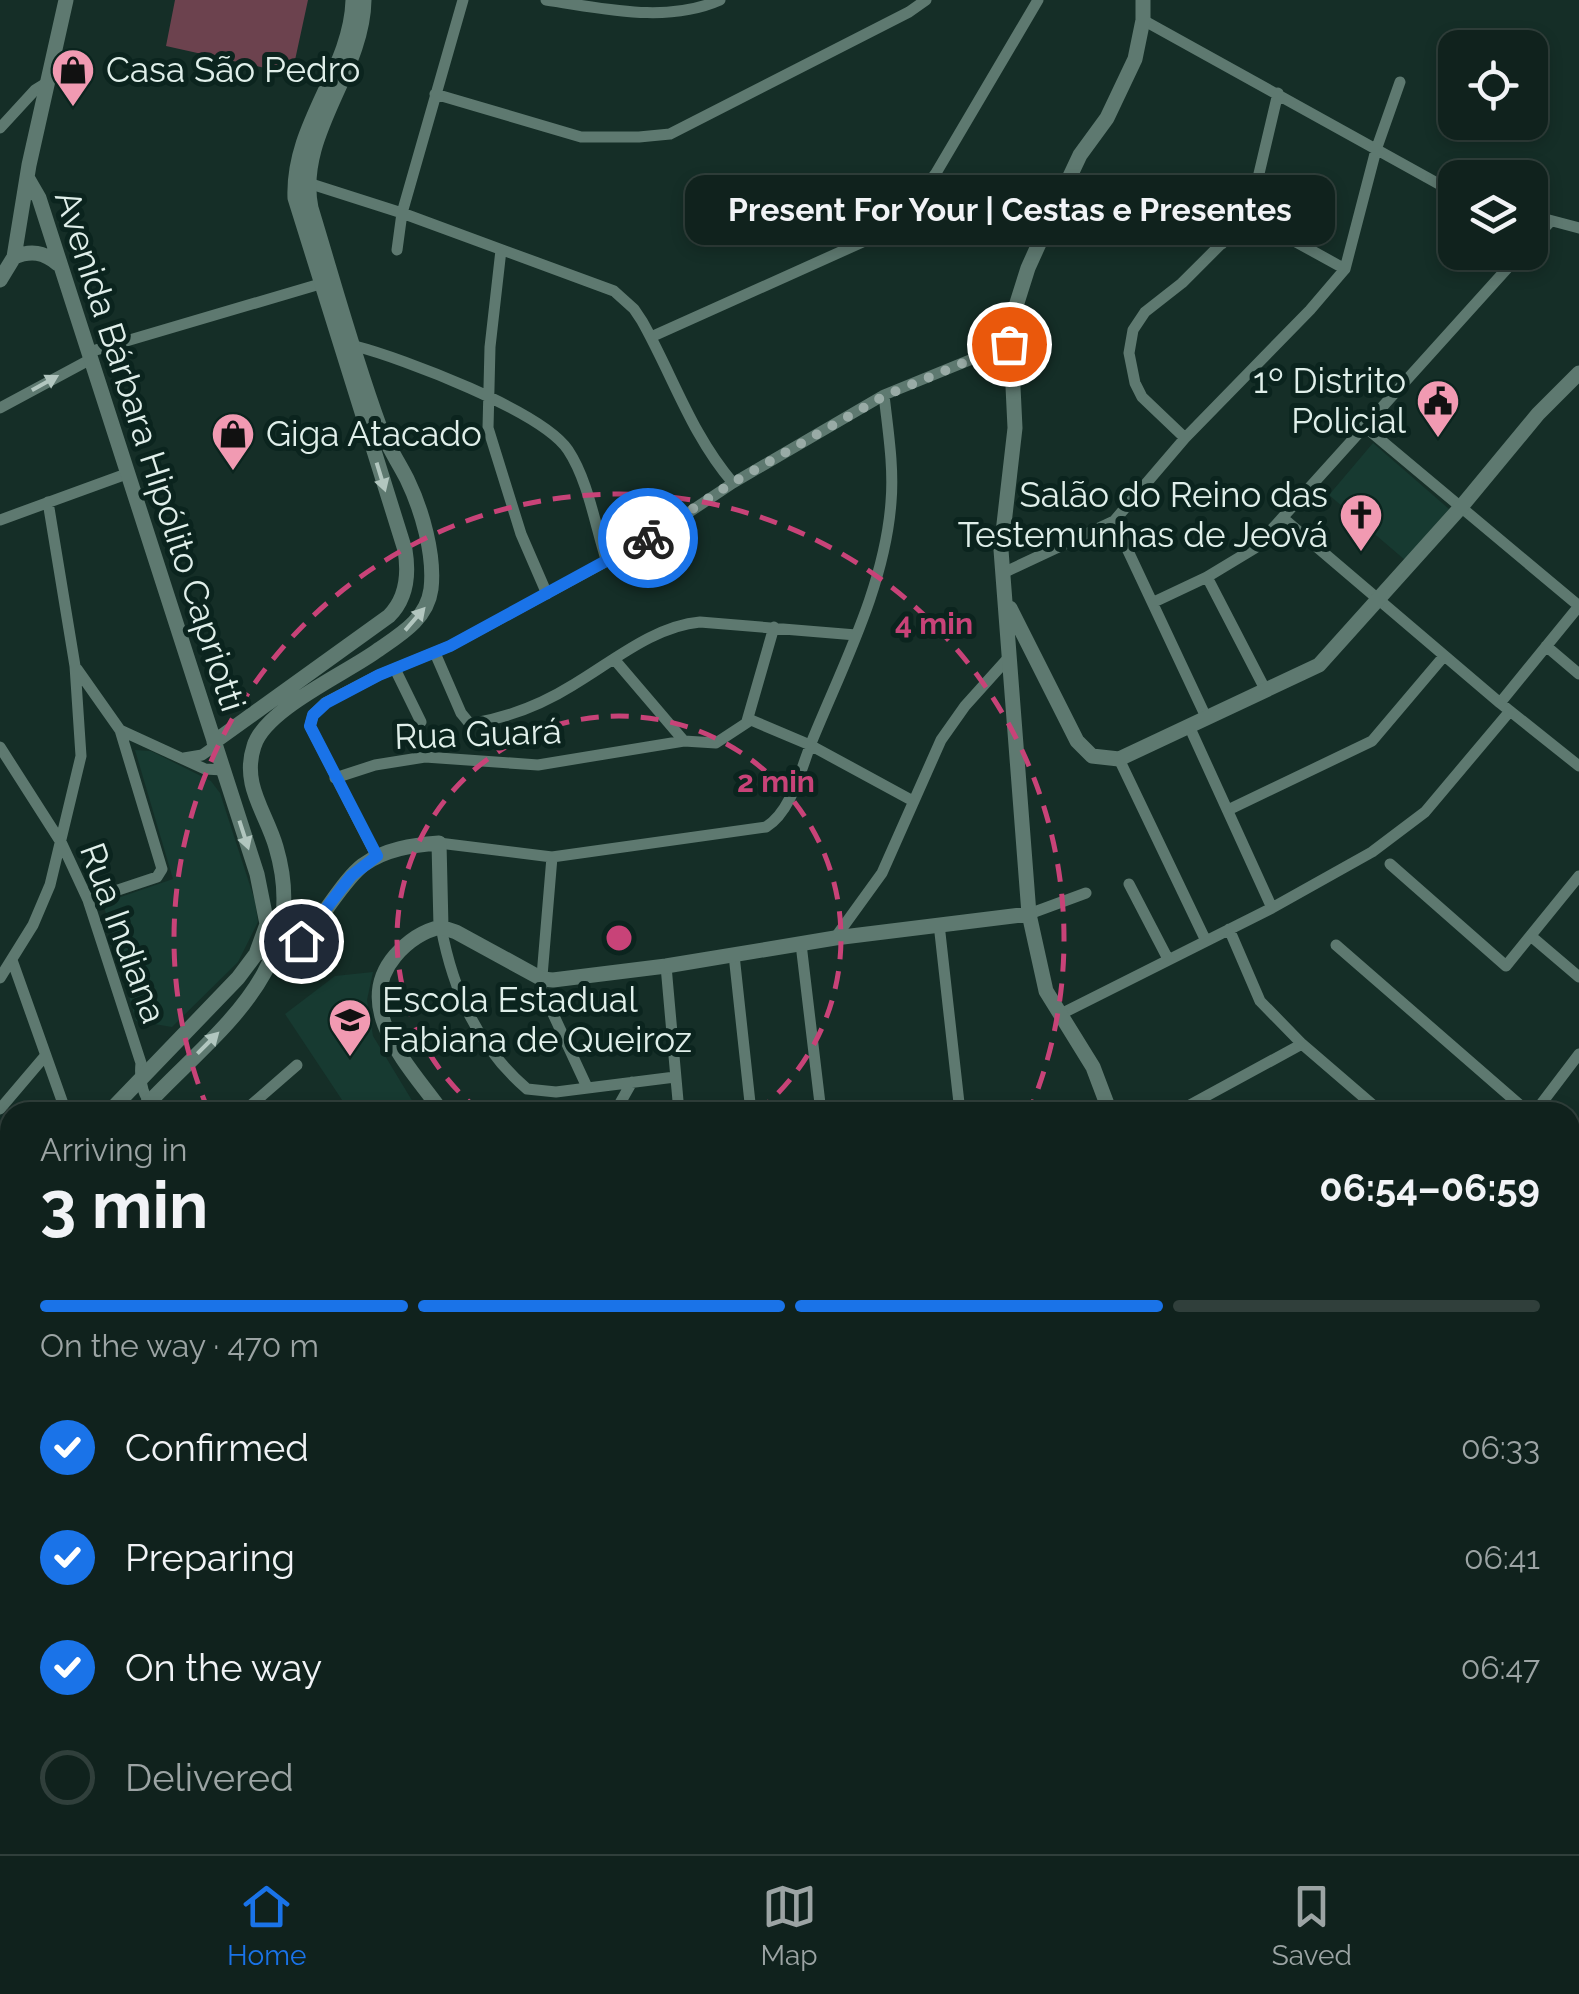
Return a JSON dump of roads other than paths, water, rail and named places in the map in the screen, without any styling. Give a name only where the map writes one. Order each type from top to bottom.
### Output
[{"type":"street","points":[[0,280],[14,257],[66,0]]},
{"type":"street","points":[[353,0],[350,30],[310,124],[298,213],[405,550]]},
{"type":"street","points":[[146,1100],[246,1004],[274,956],[285,905],[284,879],[274,840],[253,795],[252,757],[258,736],[271,722],[415,623],[427,605],[431,567],[422,521],[408,481],[380,428],[300,181],[360,31],[364,0]]},
{"type":"street","points":[[398,250],[402,213],[463,0]]},
{"type":"street","points":[[546,0],[648,12],[696,9],[720,0]]},
{"type":"street","points":[[435,94],[582,136],[639,138],[670,134],[910,12],[926,0]]},
{"type":"street","points":[[651,337],[896,228],[936,173],[1038,0]]},
{"type":"street","points":[[1106,1102],[1093,1068],[1041,980],[1029,914],[1003,574],[1004,510],[1015,419],[1009,344],[1014,308],[1028,268],[1074,168],[1106,118],[1135,58],[1143,0]]},
{"type":"street","points":[[1143,20],[1438,184]]},
{"type":"street","points":[[0,128],[34,90],[48,82]]},
{"type":"street","points":[[1003,574],[1114,521],[1186,438],[1345,269],[1376,150],[1400,82]]},
{"type":"street","points":[[1186,438],[1142,397],[1131,368],[1132,330],[1145,312],[1182,283],[1250,216],[1278,93]]},
{"type":"street","name":"Avenida Bárbara Hipólito Capriotti","points":[[28,180],[39,198],[258,874],[266,924],[256,954]]},
{"type":"street","points":[[300,181],[402,213],[614,291],[634,308],[690,422],[732,483]]},
{"type":"street","points":[[1151,201],[1222,244]]},
{"type":"street","points":[[1250,216],[1345,269]]},
{"type":"street","points":[[1548,220],[1579,228]]},
{"type":"street","points":[[1548,224],[1551,221]]},
{"type":"street","points":[[502,250],[490,347],[488,428],[521,534],[547,594]]},
{"type":"street","points":[[14,257],[23,253],[42,254],[58,264]]},
{"type":"street","points":[[1154,602],[1246,555],[1284,519],[1506,270]]},
{"type":"street","points":[[0,408],[90,355],[320,284]]},
{"type":"street","points":[[377,856],[310,726],[317,709],[379,675],[435,652],[655,535],[732,483],[884,396],[1009,344]]},
{"type":"street","points":[[355,346],[420,366],[540,425],[568,449],[606,559]]},
{"type":"street","points":[[1007,601],[1077,741],[1092,756],[1119,759],[1319,666],[1579,372]]},
{"type":"street","points":[[146,1100],[256,954],[274,956],[292,950],[351,876],[377,856],[417,844],[439,843],[552,857],[766,828],[781,813],[856,635],[886,540],[891,458],[884,396]]},
{"type":"street","points":[[1059,1015],[1272,908],[1349,866],[1409,826],[1438,800],[1546,646],[1579,606],[1364,426]]},
{"type":"street","points":[[0,520],[129,473]]},
{"type":"street","points":[[0,978],[39,912],[62,844],[81,756],[75,666],[48,502]]},
{"type":"street","points":[[184,758],[202,755],[229,730],[398,608],[408,572],[402,515],[414,511],[422,521]]},
{"type":"street","points":[[1284,519],[1579,766]]},
{"type":"street","points":[[1114,521],[1206,717]]},
{"type":"street","points":[[1208,577],[1264,689]]},
{"type":"street","points":[[435,652],[461,713],[470,724],[538,704],[681,624],[700,622],[856,635]]},
{"type":"street","points":[[774,627],[751,720],[810,745],[913,801]]},
{"type":"street","points":[[1546,646],[1579,674]]},
{"type":"street","points":[[835,938],[882,874],[913,801],[954,722],[1010,656]]},
{"type":"street","points":[[1228,810],[1372,740],[1444,656]]},
{"type":"street","points":[[369,657],[379,675]]},
{"type":"street","points":[[614,659],[684,741]]},
{"type":"street","points":[[75,666],[120,730],[162,869],[157,877],[88,900]]},
{"type":"street","points":[[395,669],[421,722]]},
{"type":"street","name":"Rua Guará","points":[[335,778],[425,757],[538,764],[684,741],[716,743],[751,720]]},
{"type":"street","points":[[1189,726],[1272,908]]},
{"type":"street","points":[[120,730],[206,769],[223,770],[252,757]]},
{"type":"street","points":[[229,730],[242,736],[252,757]]},
{"type":"street","name":"Rua Indiana","points":[[0,748],[62,844],[88,900],[141,1063],[146,1100]]},
{"type":"street","points":[[1119,759],[1206,941]]},
{"type":"street","points":[[439,843],[440,927],[450,973],[461,1001],[510,1074],[531,1091],[675,1077]]},
{"type":"street","points":[[552,857],[544,996],[587,1086]]},
{"type":"street","points":[[1390,864],[1506,966],[1579,876]]},
{"type":"street","points":[[1129,884],[1168,959]]},
{"type":"street","points":[[435,1102],[386,1031],[379,1004],[383,976],[398,953],[420,935],[440,927],[542,979],[666,966],[835,938],[1029,914],[1086,893]]},
{"type":"street","points":[[939,924],[959,1102]]},
{"type":"street","points":[[1229,929],[1260,1001],[1302,1044],[1369,1102]]},
{"type":"street","points":[[1532,937],[1579,977]]},
{"type":"street","points":[[801,944],[820,1102]]},
{"type":"street","points":[[1336,945],[1520,1102]]},
{"type":"street","points":[[734,954],[750,1102]]},
{"type":"street","points":[[12,960],[62,1102]]},
{"type":"street","points":[[666,966],[679,1102]]},
{"type":"street","points":[[1195,1102],[1302,1044]]},
{"type":"street","points":[[1540,1102],[1579,1054]]},
{"type":"street","points":[[6,1102],[44,1056]]},
{"type":"street","points":[[254,1102],[297,1065]]},
{"type":"street","points":[[620,1102],[632,1082]]},
{"type":"place","name":"Casa São Pedro","points":[[73,108]]},
{"type":"place","name":"Present For Your | Cestas e Presentes","points":[[1009,344]]},
{"type":"place","name":"1º Distrito Policial","points":[[1438,439]]},
{"type":"place","name":"Giga Atacado","points":[[233,472]]},
{"type":"place","name":"Salão do Reino das Testemunhas de Jeová","points":[[1361,553]]},
{"type":"place","name":"Escola Estadual Fabiana de Queiroz","points":[[350,1058]]}]
